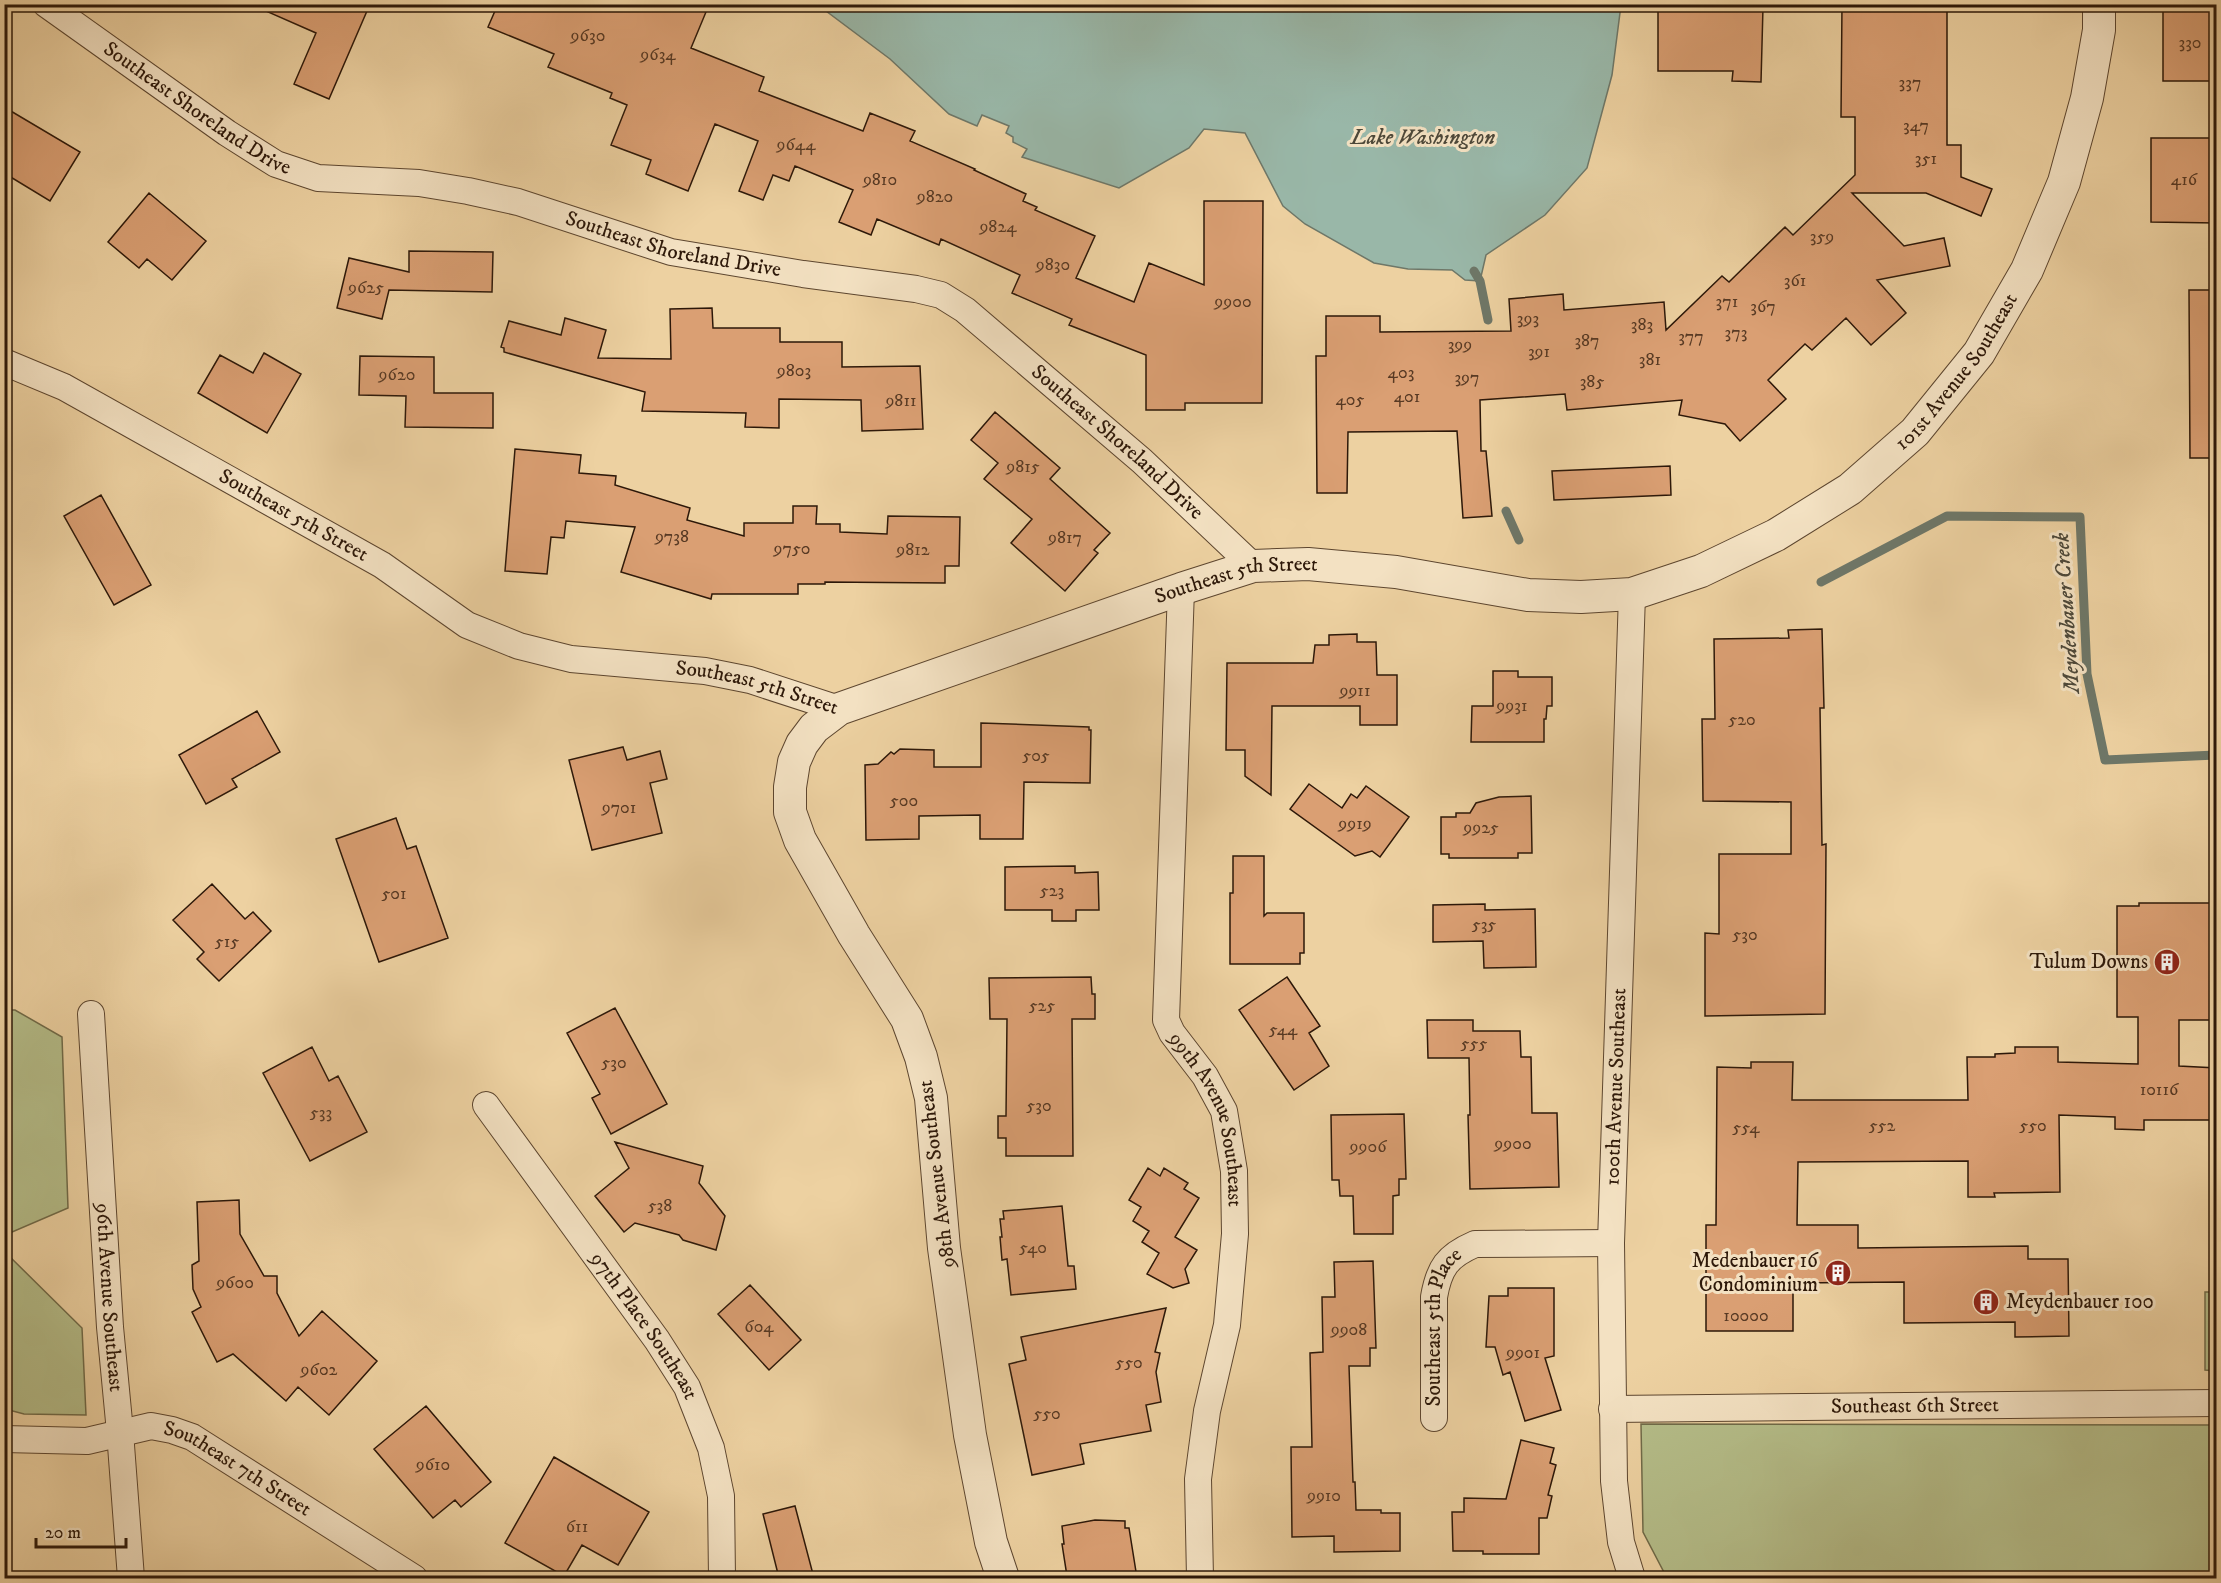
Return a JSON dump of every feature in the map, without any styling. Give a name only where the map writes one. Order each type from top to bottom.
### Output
[{"type":"street","name":"Southeast Shoreland Drive","points":[[46,4],[227,133],[276,164],[318,178],[419,183],[468,191],[518,202],[671,252],[803,274],[916,289],[941,295],[965,310],[1142,460],[1253,566]]},
{"type":"street","name":"101st Avenue Southeast","points":[[1632,594],[1701,571],[1776,535],[1850,489],[1915,432],[1979,353],[2027,270],[2064,182],[2086,98],[2099,30],[2099,4]]},
{"type":"street","name":"Southeast 5th Street","points":[[4,362],[64,387],[381,565],[467,625],[519,646],[571,659],[705,671],[750,680],[839,709],[1253,566],[1308,564],[1396,572],[1528,595],[1581,597],[1632,594]]},
{"type":"street","name":"99th Avenue Southeast","points":[[1181,589],[1166,1020],[1172,1033],[1205,1076],[1224,1111],[1234,1171],[1235,1234],[1227,1325],[1207,1411],[1198,1479],[1200,1578]]},
{"type":"street","name":"100th Avenue Southeast","points":[[1632,594],[1611,1243],[1614,1481],[1621,1542],[1632,1578]]},
{"type":"street","name":"98th Avenue Southeast","points":[[839,709],[814,728],[802,744],[794,762],[790,787],[790,812],[800,840],[854,935],[907,1019],[921,1057],[931,1098],[944,1248],[970,1435],[991,1542],[1003,1578]]},
{"type":"street","name":"96th Avenue Southeast","points":[[91,1014],[110,1327],[131,1578]]},
{"type":"street","name":"97th Place Southeast","points":[[486,1105],[657,1341],[687,1387],[711,1448],[721,1496],[722,1578]]},
{"type":"street","name":"Southeast 5th Place","points":[[1434,1418],[1434,1297],[1437,1278],[1445,1263],[1458,1251],[1474,1244],[1611,1243]]},
{"type":"street","name":"Southeast 6th Street","points":[[1612,1409],[2217,1403]]},
{"type":"street","name":"Southeast 7th Street","points":[[4,1439],[87,1441],[151,1426],[172,1430],[192,1437],[414,1578]]},
{"type":"green space","points":[[5,1010],[15,1010],[62,1037],[68,1208],[5,1235]]},
{"type":"green space","points":[[5,1235],[6,1253],[82,1328],[86,1415],[24,1414],[5,1409]]},
{"type":"green space","points":[[2205,1292],[2216,1292],[2216,1371],[2205,1370]]},
{"type":"green space","points":[[1641,1424],[2216,1425],[2216,1578],[1667,1578],[1643,1532]]},
{"type":"water","name":"Lake Washington","points":[[818,5],[1621,5],[1612,75],[1587,168],[1545,215],[1486,255],[1480,281],[1465,280],[1452,270],[1408,269],[1374,263],[1305,224],[1283,206],[1245,133],[1204,129],[1189,148],[1119,188],[1022,157],[1027,149],[1013,142],[1013,137],[1006,133],[1009,126],[982,115],[977,126],[949,114],[890,59]]},
{"type":"building","points":[[250,4],[370,4],[329,99],[294,84],[316,33]]},
{"type":"building","points":[[498,4],[688,4],[706,12],[691,48],[764,77],[759,91],[863,131],[870,113],[915,131],[910,141],[1026,194],[1023,201],[1037,207],[1035,210],[1095,236],[1076,278],[1134,302],[1149,263],[1204,285],[1204,201],[1263,201],[1262,403],[1185,403],[1185,410],[1146,410],[1146,355],[1069,325],[1072,319],[1012,293],[1020,275],[941,239],[939,245],[877,219],[871,235],[839,222],[853,190],[795,166],[789,181],[773,175],[763,200],[739,191],[758,141],[715,124],[688,191],[646,174],[651,160],[611,145],[627,105],[610,98],[612,93],[548,67],[554,54],[488,27]]},
{"type":"building","points":[[1658,4],[1763,7],[1761,82],[1732,81],[1733,71],[1658,71]]},
{"type":"building","points":[[1842,4],[1947,4],[1947,145],[1961,145],[1961,177],[1992,189],[1981,216],[1926,193],[1852,193],[1904,246],[1944,238],[1950,266],[1877,280],[1906,313],[1871,345],[1846,318],[1812,350],[1805,344],[1768,380],[1786,399],[1740,441],[1725,424],[1679,415],[1682,400],[1567,410],[1565,394],[1480,400],[1481,451],[1486,451],[1492,516],[1463,518],[1457,431],[1348,432],[1347,493],[1317,493],[1316,356],[1326,356],[1326,316],[1380,316],[1380,332],[1511,331],[1509,299],[1563,294],[1564,310],[1664,302],[1666,330],[1722,276],[1729,282],[1785,227],[1793,235],[1855,175],[1855,117],[1841,117]]},
{"type":"building","points":[[2163,4],[2217,4],[2217,81],[2163,81]]},
{"type":"building","points":[[4,107],[80,152],[50,201],[4,173]]},
{"type":"building","points":[[2151,138],[2217,138],[2217,223],[2151,222]]},
{"type":"building","points":[[149,193],[206,241],[172,280],[147,259],[139,268],[108,242]]},
{"type":"building","points":[[409,251],[493,252],[492,292],[389,290],[382,319],[337,308],[349,258],[409,272]]},
{"type":"building","points":[[2189,290],[2217,290],[2217,458],[2190,458]]},
{"type":"building","points":[[712,308],[713,328],[780,328],[780,342],[842,342],[842,367],[920,366],[923,429],[862,431],[861,400],[779,399],[779,428],[745,427],[746,413],[642,411],[645,392],[504,352],[504,348],[501,347],[509,321],[561,335],[565,318],[606,330],[598,358],[671,359],[670,309]]},
{"type":"building","points":[[264,353],[301,374],[267,433],[198,393],[220,355],[253,373]]},
{"type":"building","points":[[360,356],[434,357],[434,393],[493,393],[493,428],[405,427],[406,396],[359,395]]},
{"type":"building","points":[[995,412],[1060,468],[1050,479],[1110,533],[1094,550],[1098,553],[1065,591],[1011,543],[1032,519],[984,479],[998,463],[971,440]]},
{"type":"building","points":[[515,449],[581,455],[579,473],[616,476],[615,485],[690,508],[687,520],[744,536],[744,523],[793,523],[793,506],[817,506],[816,524],[840,524],[840,532],[887,534],[888,516],[960,517],[959,566],[945,566],[945,583],[825,582],[825,584],[798,584],[798,594],[712,594],[711,599],[621,572],[635,527],[566,521],[564,538],[551,537],[547,574],[505,571]]},
{"type":"building","points":[[1670,466],[1671,495],[1554,500],[1552,471]]},
{"type":"building","points":[[101,495],[151,585],[114,605],[64,516]]},
{"type":"building","points":[[1822,629],[1824,708],[1820,708],[1822,845],[1826,844],[1825,1014],[1705,1016],[1705,933],[1719,934],[1719,854],[1791,854],[1791,802],[1703,801],[1702,719],[1715,719],[1714,639],[1789,638],[1788,630]]},
{"type":"building","points":[[1357,634],[1357,642],[1376,642],[1377,675],[1397,675],[1397,725],[1360,725],[1360,706],[1272,706],[1271,795],[1245,776],[1245,750],[1226,750],[1227,663],[1313,663],[1315,645],[1329,645],[1329,635]]},
{"type":"building","points":[[1493,671],[1518,671],[1518,677],[1552,677],[1552,706],[1547,706],[1546,719],[1544,719],[1544,742],[1471,742],[1472,706],[1493,706]]},
{"type":"building","points":[[257,711],[280,752],[232,779],[237,787],[206,804],[179,755]]},
{"type":"building","points":[[981,723],[1089,727],[1091,730],[1090,783],[1024,782],[1023,839],[980,839],[980,815],[919,816],[919,839],[866,840],[865,765],[878,764],[891,752],[894,754],[900,749],[934,750],[934,767],[981,767]]},
{"type":"building","points":[[623,747],[627,760],[660,751],[667,779],[650,783],[662,833],[592,850],[569,760]]},
{"type":"building","points":[[1309,784],[1342,808],[1351,794],[1357,798],[1366,786],[1409,817],[1380,857],[1372,851],[1355,856],[1290,809]]},
{"type":"building","points":[[1531,796],[1532,853],[1518,853],[1518,858],[1449,858],[1449,854],[1441,854],[1441,817],[1456,817],[1456,813],[1470,813],[1476,803],[1499,797]]},
{"type":"building","points":[[396,818],[407,849],[416,846],[448,938],[379,962],[336,839]]},
{"type":"building","points":[[1233,856],[1264,856],[1264,916],[1267,913],[1304,913],[1304,953],[1300,953],[1300,964],[1230,964],[1230,893],[1233,893]]},
{"type":"building","points":[[1075,866],[1075,873],[1098,872],[1099,910],[1076,910],[1076,921],[1052,921],[1052,910],[1005,910],[1005,867]]},
{"type":"building","points":[[212,884],[245,919],[253,912],[271,931],[219,981],[197,959],[204,952],[173,920]]},
{"type":"building","points":[[2139,903],[2211,903],[2211,907],[2217,907],[2217,1017],[2210,1017],[2210,1020],[2179,1020],[2179,1066],[2217,1068],[2217,1120],[2144,1120],[2144,1130],[2115,1129],[2115,1117],[2059,1115],[2060,1192],[1994,1193],[1995,1197],[1968,1197],[1968,1161],[1798,1162],[1797,1225],[1858,1225],[1858,1248],[2028,1246],[2028,1259],[2068,1259],[2069,1336],[2015,1337],[2015,1322],[1904,1323],[1904,1282],[1793,1283],[1793,1331],[1706,1331],[1706,1225],[1716,1225],[1717,1067],[1751,1068],[1751,1062],[1793,1062],[1792,1100],[1968,1100],[1967,1057],[1995,1057],[1995,1054],[2015,1053],[2015,1047],[2058,1047],[2058,1062],[2138,1064],[2138,1017],[2117,1017],[2117,906],[2139,906]]},
{"type":"building","points":[[1485,904],[1485,910],[1535,909],[1536,967],[1484,968],[1483,941],[1433,942],[1433,905]]},
{"type":"building","points":[[1091,977],[1092,994],[1095,994],[1095,1019],[1072,1019],[1073,1156],[1006,1156],[1006,1138],[998,1138],[998,1116],[1006,1116],[1007,1019],[990,1019],[989,978]]},
{"type":"building","points":[[1287,977],[1320,1026],[1309,1033],[1329,1066],[1294,1090],[1239,1010]]},
{"type":"building","points":[[615,1008],[667,1104],[611,1134],[592,1098],[600,1094],[567,1033]]},
{"type":"building","points":[[1427,1020],[1473,1020],[1473,1031],[1520,1031],[1521,1057],[1531,1057],[1532,1113],[1557,1113],[1559,1187],[1470,1189],[1469,1058],[1428,1058]]},
{"type":"building","points":[[312,1047],[329,1081],[338,1076],[367,1132],[310,1161],[263,1073]]},
{"type":"building","points":[[1404,1114],[1406,1179],[1399,1179],[1399,1195],[1393,1196],[1393,1234],[1354,1234],[1353,1196],[1340,1196],[1339,1180],[1332,1180],[1331,1115]]},
{"type":"building","points":[[615,1142],[703,1166],[699,1183],[725,1216],[716,1250],[683,1240],[679,1235],[635,1223],[624,1232],[595,1196],[629,1168]]},
{"type":"building","points":[[1148,1168],[1160,1176],[1164,1168],[1188,1183],[1184,1189],[1199,1198],[1175,1237],[1197,1250],[1185,1269],[1189,1283],[1173,1288],[1147,1274],[1159,1253],[1142,1242],[1149,1231],[1133,1221],[1141,1207],[1129,1200]]},
{"type":"building","points":[[239,1200],[240,1234],[264,1276],[277,1276],[277,1293],[299,1336],[322,1311],[377,1361],[329,1415],[298,1387],[286,1401],[233,1354],[217,1362],[192,1312],[201,1307],[193,1289],[192,1265],[199,1261],[197,1202]]},
{"type":"building","points":[[1062,1206],[1068,1266],[1074,1266],[1076,1289],[1011,1295],[1007,1259],[1002,1260],[1000,1219],[1004,1219],[1003,1211]]},
{"type":"building","points":[[1373,1261],[1376,1348],[1370,1348],[1370,1366],[1349,1366],[1353,1482],[1355,1482],[1356,1510],[1400,1513],[1400,1551],[1334,1552],[1334,1536],[1292,1537],[1291,1447],[1312,1447],[1310,1353],[1323,1352],[1322,1297],[1335,1297],[1334,1262]]},
{"type":"building","points":[[750,1285],[801,1340],[769,1370],[718,1314]]},
{"type":"building","points":[[1508,1288],[1554,1288],[1554,1356],[1545,1358],[1561,1410],[1525,1421],[1510,1372],[1503,1375],[1495,1347],[1486,1347],[1489,1296],[1508,1296]]},
{"type":"building","points":[[1166,1308],[1155,1352],[1160,1353],[1156,1372],[1161,1402],[1146,1405],[1151,1431],[1080,1444],[1084,1464],[1032,1475],[1009,1364],[1026,1360],[1021,1337]]},
{"type":"building","points":[[426,1406],[491,1482],[461,1507],[455,1500],[433,1518],[374,1449]]},
{"type":"building","points":[[1521,1440],[1554,1448],[1550,1463],[1556,1465],[1548,1495],[1552,1496],[1547,1518],[1539,1518],[1539,1554],[1483,1554],[1483,1551],[1453,1551],[1452,1512],[1464,1512],[1464,1498],[1506,1499]]},
{"type":"building","points":[[554,1457],[649,1512],[618,1565],[582,1545],[564,1576],[505,1543]]},
{"type":"building","points":[[795,1506],[814,1578],[779,1578],[763,1514]]},
{"type":"building","points":[[1095,1520],[1125,1521],[1125,1528],[1129,1528],[1137,1578],[1073,1578],[1072,1575],[1067,1576],[1062,1526]]},
{"type":"waterway","name":"Meydenbauer Creek","points":[[1474,271],[1480,281],[1488,320]]},
{"type":"waterway","name":"Meydenbauer Creek","points":[[1506,511],[1519,540]]},
{"type":"waterway","name":"Meydenbauer Creek","points":[[1821,582],[1947,516],[2080,517],[2087,674],[2105,760],[2216,755]]},
{"type":"place","name":"Tulum Downs","points":[[2167,962]]},
{"type":"place","name":"Medenbauer 16 Condominium","points":[[1838,1273]]},
{"type":"place","name":"Meydenbauer 100","points":[[1986,1302]]}]
